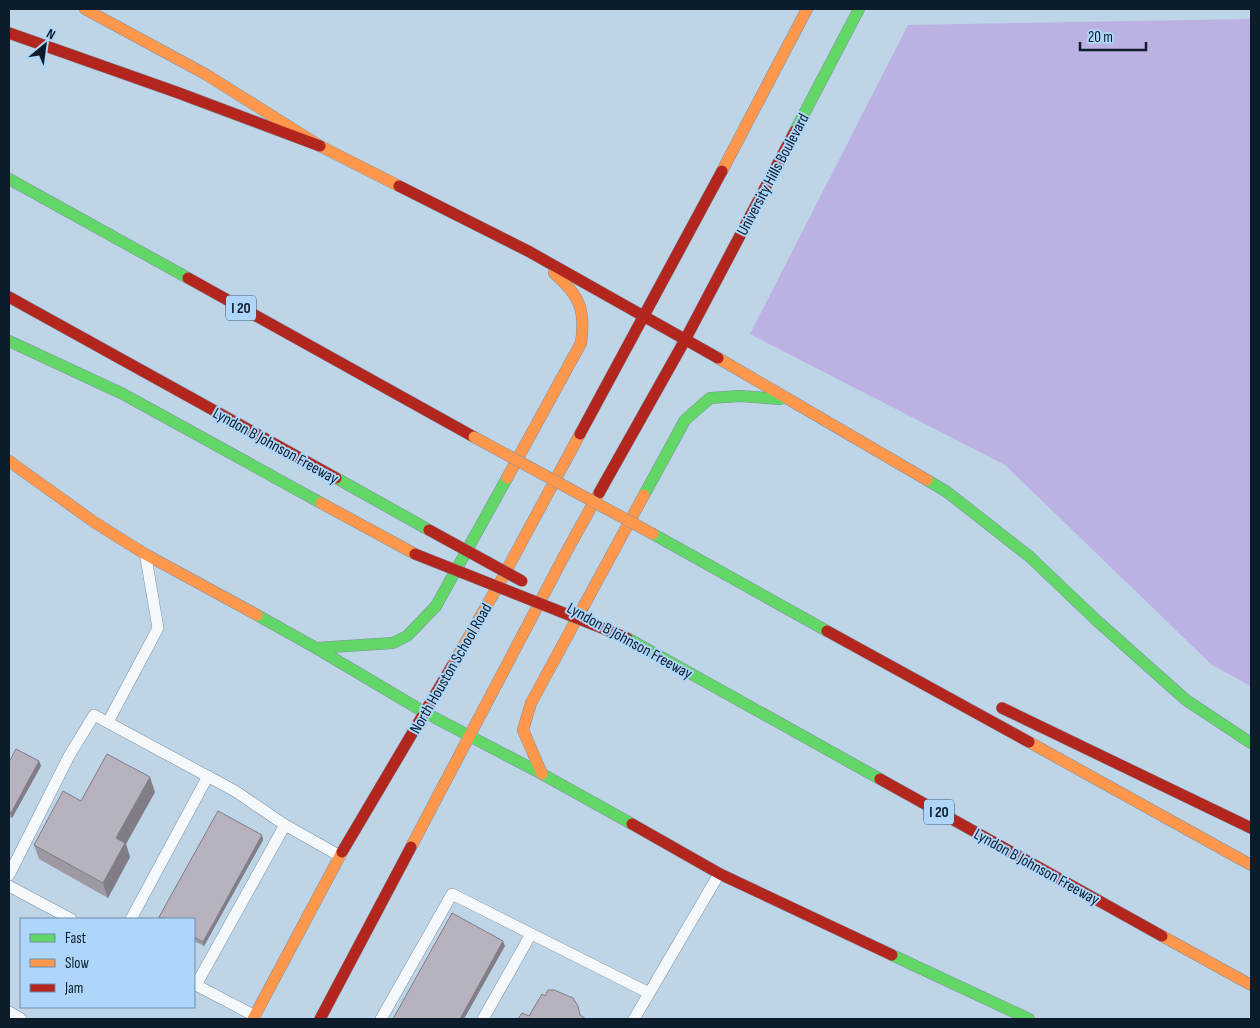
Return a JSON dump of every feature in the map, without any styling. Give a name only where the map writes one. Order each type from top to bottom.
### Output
[{"type":"main road","points":[[85,9],[207,75],[320,146],[528,250],[947,492],[1030,557],[1186,700],[1251,743]]},
{"type":"main road","points":[[645,316],[807,9]]},
{"type":"main road","name":"University Hills Boulevard","points":[[684,340],[859,9]]},
{"type":"main road","points":[[9,33],[320,146]]},
{"type":"main road","name":"I 20","points":[[9,179],[1251,865]]},
{"type":"main road","points":[[316,648],[393,643],[407,636],[436,606],[581,343],[584,324],[581,304],[570,286],[528,250]]},
{"type":"main road","name":"Lyndon B Johnson Freeway","points":[[9,297],[1251,985]]},
{"type":"main road","name":"North Houston School Road","points":[[256,1018],[340,856],[401,755],[499,584],[645,316]]},
{"type":"main road","points":[[320,1019],[563,558],[684,340]]},
{"type":"main road","points":[[9,341],[123,394],[415,554],[627,638]]},
{"type":"main road","points":[[542,774],[523,730],[531,703],[685,420],[710,398],[740,396],[786,399]]},
{"type":"main road","points":[[9,461],[94,522],[145,554],[316,648],[424,712],[542,774],[720,874],[1029,1019]]},
{"type":"main road","points":[[727,576],[923,670]]},
{"type":"main road","points":[[994,704],[1251,828]]},
{"type":"lane","points":[[108,722],[158,628],[145,554]]},
{"type":"lane","points":[[9,876],[69,756],[94,715],[235,791],[286,825],[340,856]]},
{"type":"lane","points":[[133,918],[208,776]]},
{"type":"lane","points":[[256,1018],[195,985],[286,825]]},
{"type":"lane","points":[[634,1019],[720,874]]},
{"type":"lane","points":[[9,886],[69,918]]},
{"type":"lane","points":[[381,1019],[452,894],[649,993]]},
{"type":"lane","points":[[483,1019],[531,934]]},
{"type":"lane","points":[[9,1012],[21,1019]]},
{"type":"shaded area","points":[[1251,19],[1251,686],[1212,665],[1005,465],[750,334],[908,25]]},
{"type":"building","points":[[16,749],[39,761],[11,813],[9,812],[9,762]]},
{"type":"building","points":[[107,754],[150,777],[116,838],[125,843],[103,883],[34,845],[63,791],[81,801]]},
{"type":"building","points":[[218,811],[262,835],[203,942],[195,938],[195,918],[159,917]]},
{"type":"building","points":[[452,913],[503,941],[460,1019],[393,1019]]},
{"type":"building","points":[[548,990],[554,990],[573,998],[578,1006],[580,1015],[586,1019],[518,1019],[522,1013],[529,1016],[542,994],[545,996]]},
{"type":"traffic: fast","points":[[795,131],[859,9]]},
{"type":"traffic: fast","points":[[9,179],[188,278]]},
{"type":"traffic: fast","points":[[9,341],[123,394],[321,503]]},
{"type":"traffic: fast","points":[[644,495],[685,420],[710,398],[740,396],[780,399]]},
{"type":"traffic: fast","points":[[336,478],[429,530]]},
{"type":"traffic: fast","points":[[316,648],[393,643],[407,636],[436,606],[507,478]]},
{"type":"traffic: fast","points":[[927,480],[947,492],[1030,557],[1095,619],[1186,700],[1251,743]]},
{"type":"traffic: fast","points":[[653,534],[827,631]]},
{"type":"traffic: fast","points":[[257,615],[424,712],[632,824]]},
{"type":"traffic: fast","points":[[627,638],[880,779]]},
{"type":"traffic: fast","points":[[892,955],[1029,1019]]},
{"type":"traffic: slow","points":[[85,9],[207,75],[320,146],[399,186]]},
{"type":"traffic: slow","points":[[722,171],[807,9]]},
{"type":"traffic: slow","points":[[507,478],[581,343],[582,321],[579,304],[569,288],[554,273]]},
{"type":"traffic: slow","points":[[718,358],[927,480]]},
{"type":"traffic: slow","points":[[452,666],[499,584],[580,434]]},
{"type":"traffic: slow","points":[[474,437],[653,534]]},
{"type":"traffic: slow","points":[[9,461],[94,522],[145,554],[257,615]]},
{"type":"traffic: slow","points":[[411,847],[599,493]]},
{"type":"traffic: slow","points":[[542,774],[523,730],[531,703],[644,495]]},
{"type":"traffic: slow","points":[[321,503],[415,554]]},
{"type":"traffic: slow","points":[[1029,742],[1251,865]]},
{"type":"traffic: slow","points":[[253,1019],[342,852]]},
{"type":"traffic: slow","points":[[1162,936],[1251,985]]},
{"type":"traffic: jam","points":[[9,33],[176,92],[320,146]]},
{"type":"traffic: jam","points":[[599,493],[685,340],[795,131]]},
{"type":"traffic: jam","points":[[580,434],[722,171]]},
{"type":"traffic: jam","points":[[399,186],[528,251],[718,358]]},
{"type":"traffic: jam","points":[[188,278],[474,437]]},
{"type":"traffic: jam","points":[[9,297],[336,478]]},
{"type":"traffic: jam","points":[[429,530],[522,581]]},
{"type":"traffic: jam","points":[[415,554],[627,638]]},
{"type":"traffic: jam","points":[[827,631],[1029,742]]},
{"type":"traffic: jam","points":[[342,852],[452,666]]},
{"type":"traffic: jam","points":[[1002,708],[1251,828]]},
{"type":"traffic: jam","points":[[880,779],[1162,936]]},
{"type":"traffic: jam","points":[[632,824],[720,874],[892,955]]},
{"type":"traffic: jam","points":[[320,1019],[411,847]]}]
